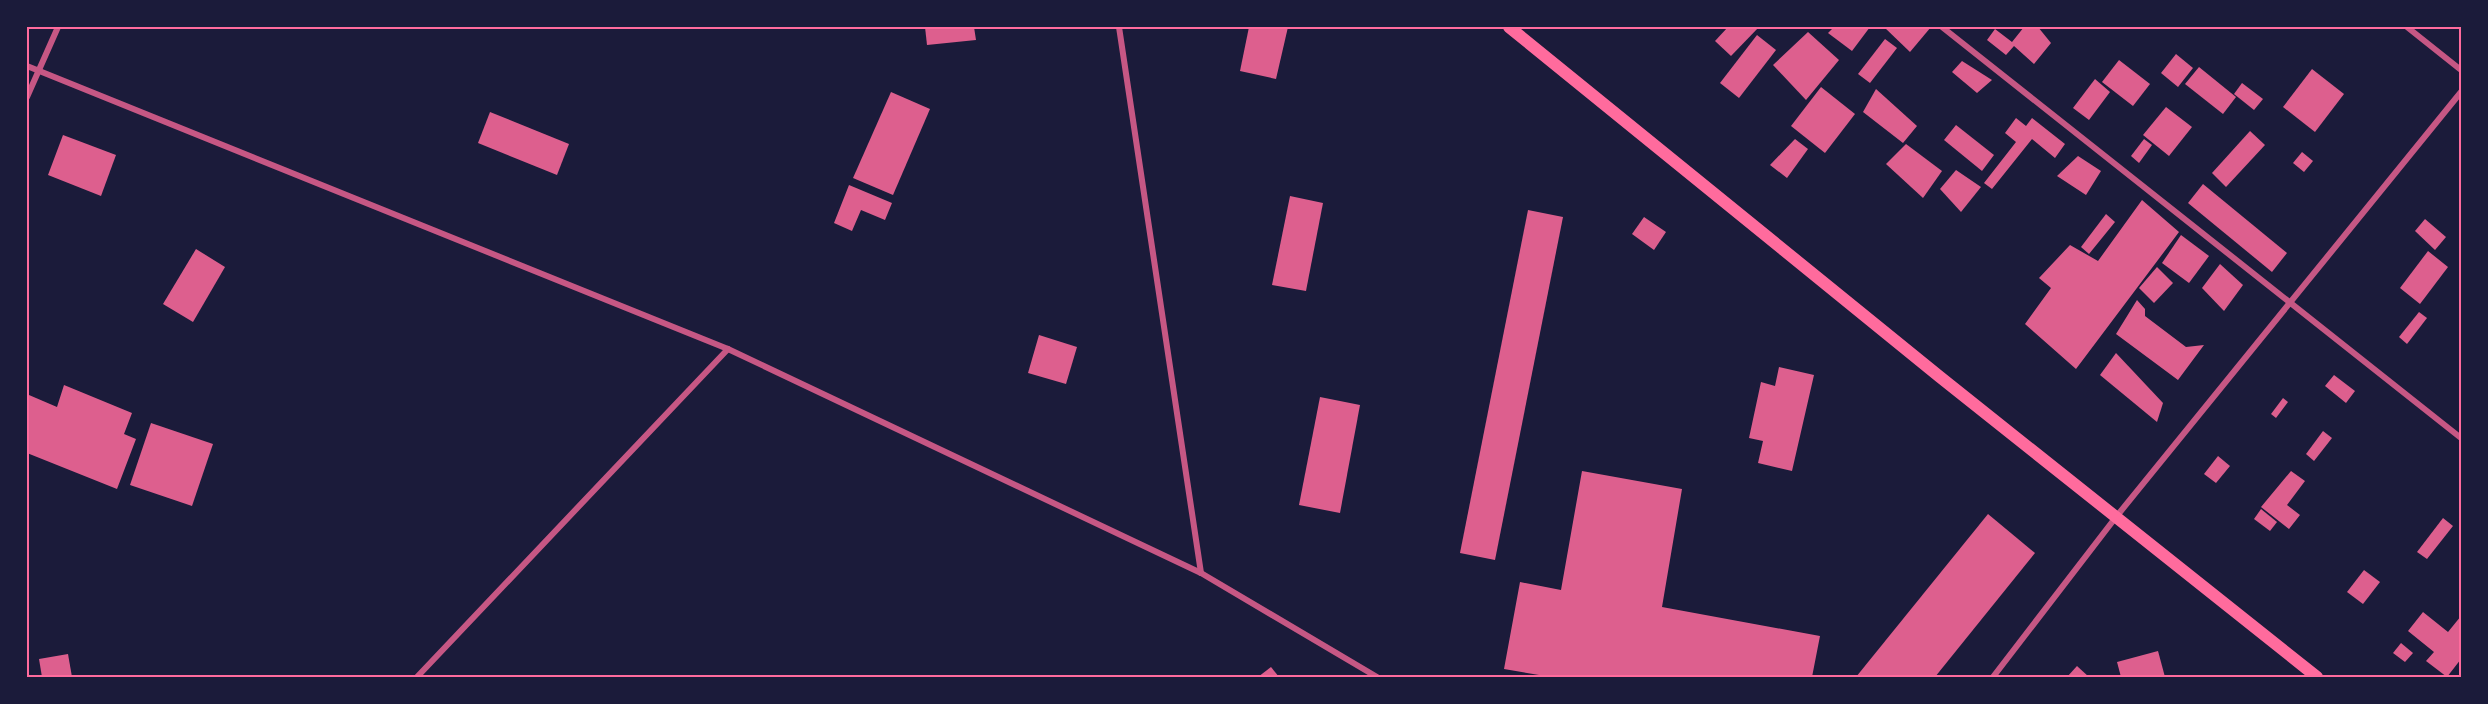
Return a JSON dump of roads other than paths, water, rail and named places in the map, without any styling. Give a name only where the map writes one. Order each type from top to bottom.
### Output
[{"type":"main road","points":[[1509,27],[1940,377],[2317,677]]},
{"type":"street","points":[[27,97],[58,27]]},
{"type":"street","points":[[1119,27],[1201,573]]},
{"type":"street","points":[[1942,27],[2461,438]]},
{"type":"street","points":[[2407,27],[2461,70]]},
{"type":"street","points":[[27,66],[728,349],[1201,573],[1377,677]]},
{"type":"street","points":[[1994,677],[2116,517],[2461,92]]},
{"type":"street","points":[[417,677],[728,349]]}]
